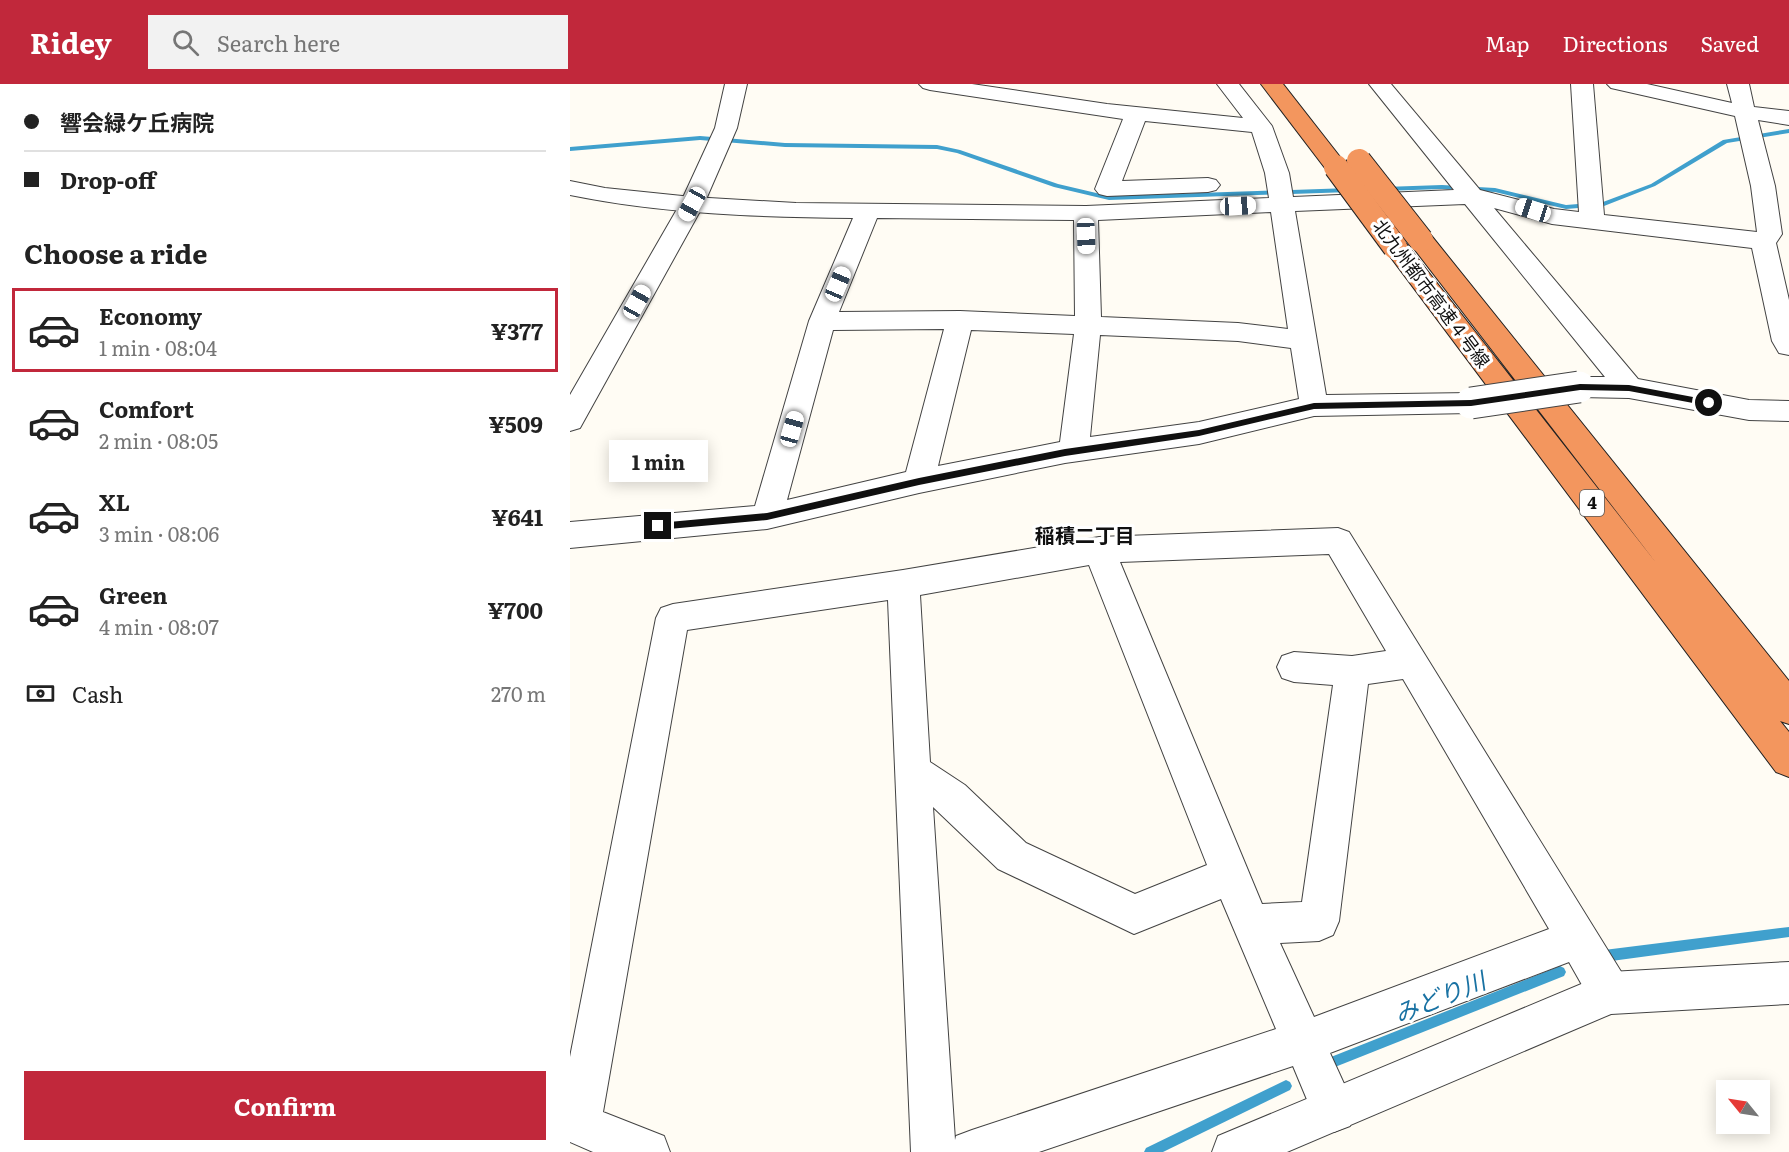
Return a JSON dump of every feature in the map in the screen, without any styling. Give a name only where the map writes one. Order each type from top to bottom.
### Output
[{"type":"highway","name":"北九州都市高速４号線","points":[[1272,84],[1347,157],[1408,244],[1789,760]]},
{"type":"highway","points":[[1298,84],[1325,118]]},
{"type":"highway","name":"北九州都市高速４号線","points":[[1408,244],[1789,708]]},
{"type":"street","points":[[570,420],[692,204],[721,139],[736,84]]},
{"type":"street","points":[[930,84],[1136,115],[1261,126]]},
{"type":"street","points":[[1227,84],[1261,126],[1262,188],[1303,340],[1314,406]]},
{"type":"street","points":[[1380,84],[1629,388]]},
{"type":"street","points":[[1582,84],[1592,220]]},
{"type":"street","points":[[1618,84],[1745,112],[1789,118]]},
{"type":"street","points":[[1738,84],[1763,186],[1770,234],[1763,241]]},
{"type":"street","points":[[1136,115],[1107,189],[1262,188],[1472,196],[1514,204],[1552,216],[1763,241]]},
{"type":"street","points":[[1763,186],[1789,190]]},
{"type":"street","points":[[570,188],[605,195],[692,204],[796,210],[1086,213],[1262,188]]},
{"type":"street","points":[[767,517],[822,321],[869,209]]},
{"type":"street","points":[[1074,451],[1088,325],[1086,213]]},
{"type":"street","points":[[1763,241],[1785,341],[1789,346]]},
{"type":"street","points":[[822,321],[960,320],[1088,325],[1238,332],[1303,340]]},
{"type":"street","points":[[919,482],[960,320]]},
{"type":"street","points":[[570,534],[767,517],[919,482],[1074,451],[1199,433],[1314,406],[1471,403],[1580,387],[1629,388],[1749,410],[1789,411]]},
{"type":"street","points":[[648,1152],[579,1124],[673,618],[903,584],[1099,550],[1338,541],[1610,993]]},
{"type":"street","points":[[1099,550],[1251,925],[1334,1110]]},
{"type":"street","points":[[903,584],[933,1152]]},
{"type":"street","points":[[1294,667],[1352,671],[1411,663]]},
{"type":"street","points":[[1251,925],[1319,921],[1352,671]]},
{"type":"street","points":[[913,771],[952,798],[1012,856],[1134,914],[1231,874]]},
{"type":"street","points":[[972,1152],[1305,1041],[1576,939]]},
{"type":"street","points":[[1234,1152],[1610,993],[1789,982]]},
{"type":"waterway","points":[[1384,189],[1442,187],[1495,190],[1566,207],[1604,204],[1653,185],[1725,141],[1789,131]]},
{"type":"waterway","points":[[570,149],[700,138],[785,145],[937,147],[958,151],[1056,186],[1109,198],[1350,190]]},
{"type":"waterway","name":"みどり川","points":[[1604,956],[1789,932]]},
{"type":"waterway","name":"みどり川","points":[[1335,1061],[1560,972]]},
{"type":"waterway","name":"みどり川","points":[[1150,1152],[1286,1086]]},
{"type":"district","name":"稲積二丁目","points":[[1085,536]]},
{"type":"route","points":[[658,526],[767,517],[919,482],[1065,452],[1199,433],[1314,406],[1471,403],[1580,387],[1629,388],[1709,403]]}]
